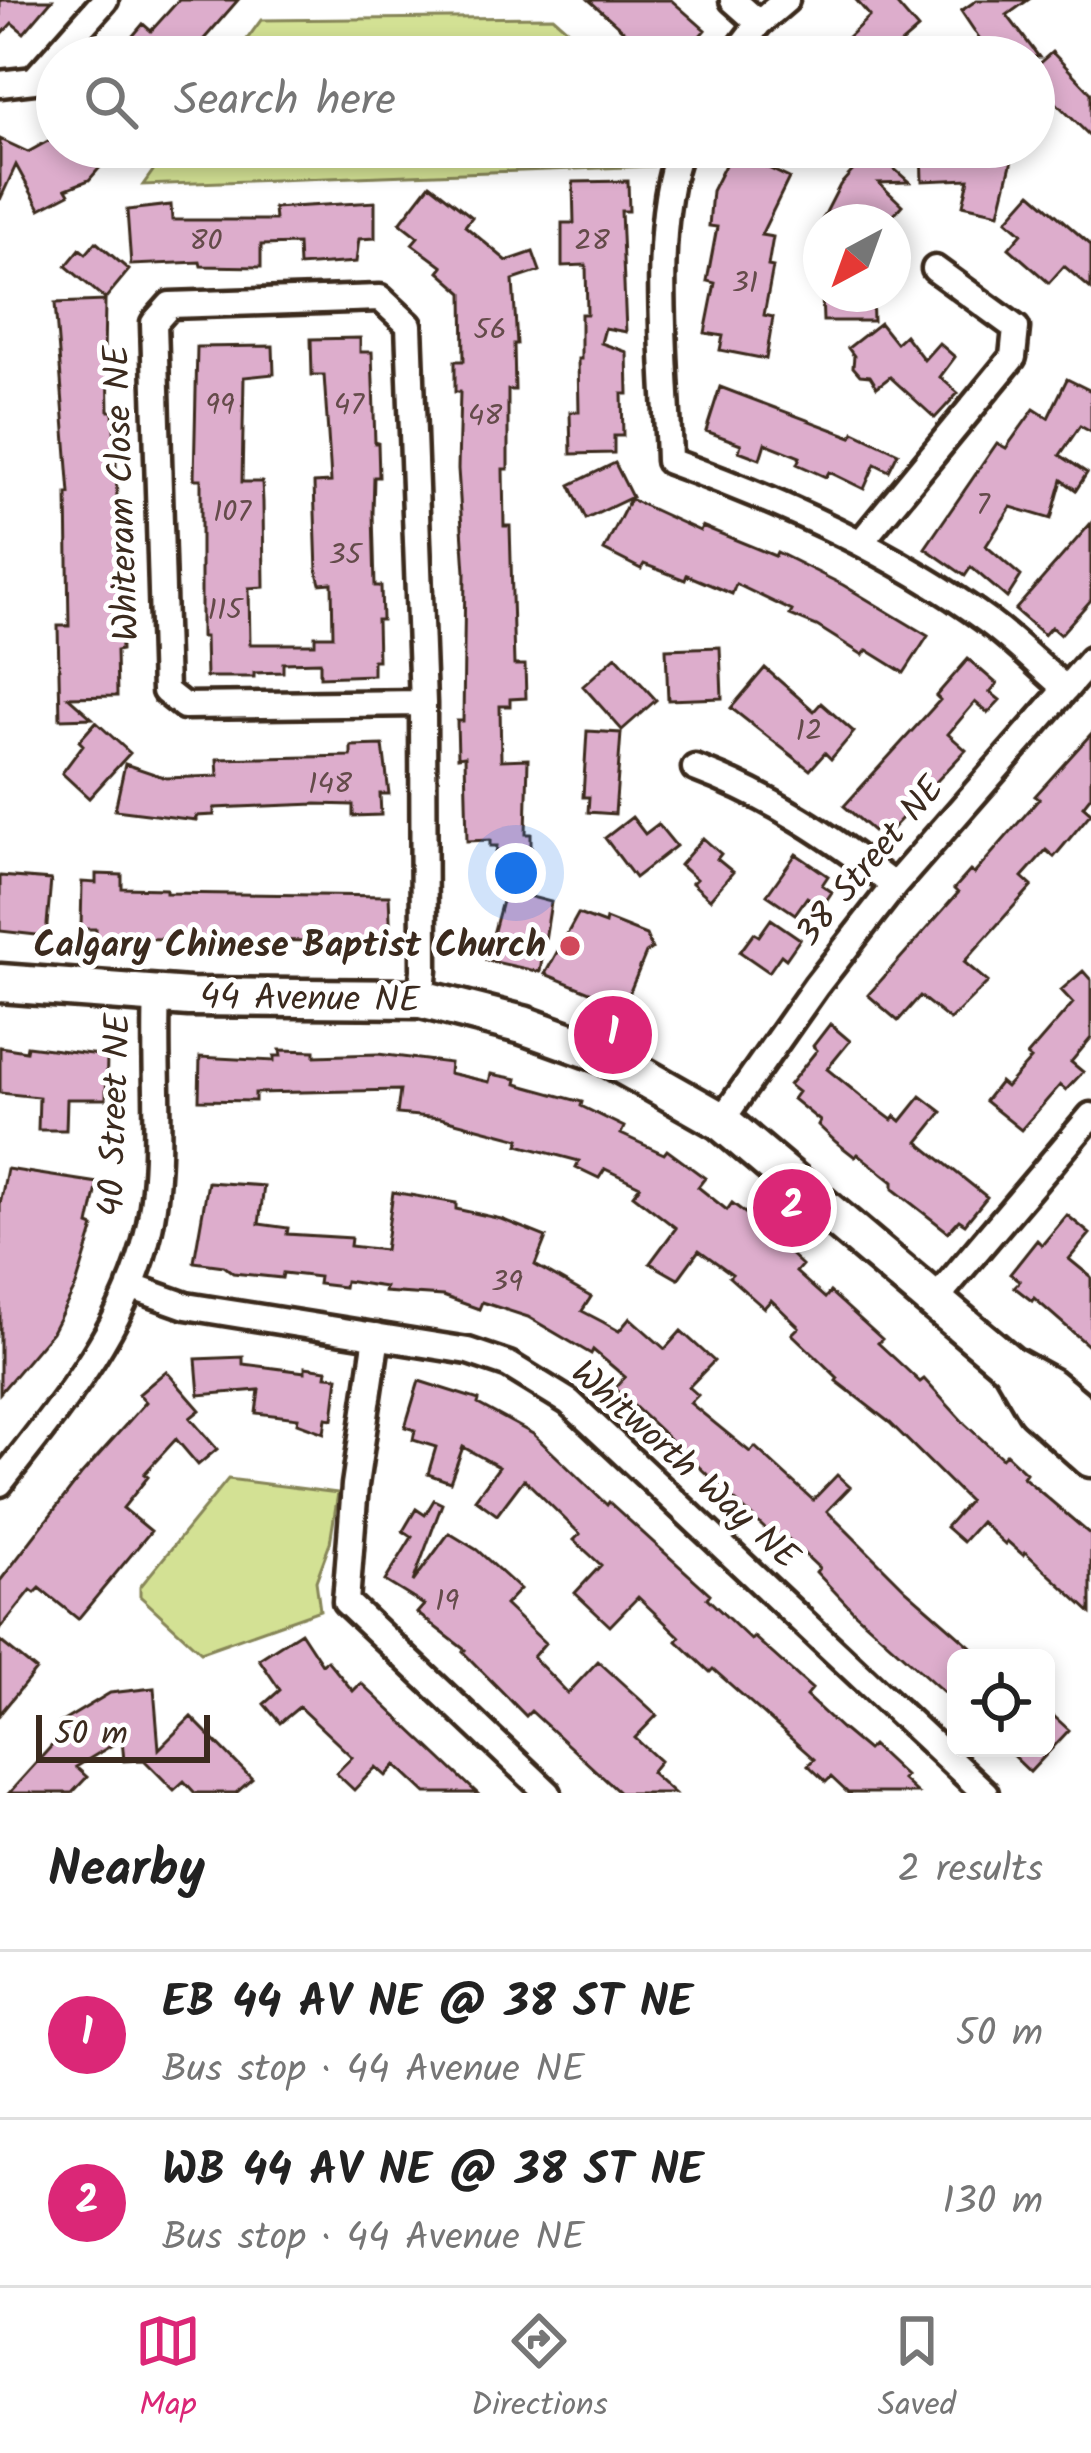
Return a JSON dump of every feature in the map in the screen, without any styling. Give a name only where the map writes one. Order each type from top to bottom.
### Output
[{"type":"street","points":[[73,36],[105,0]]},
{"type":"street","points":[[733,0],[759,23]]},
{"type":"street","points":[[749,36],[785,0]]},
{"type":"street","points":[[0,84],[36,78]]},
{"type":"street","points":[[672,168],[664,238],[669,461],[764,495],[861,542],[989,622],[1066,689]]},
{"type":"street","points":[[861,542],[1013,357],[1016,328],[935,269]]},
{"type":"street","name":"Whiteram Close NE","points":[[421,999],[423,703],[410,325],[380,298],[170,305],[154,323],[165,691],[184,706],[423,703]]},
{"type":"street","name":"38 Street NE","points":[[722,1121],[816,986],[894,886],[1091,660]]},
{"type":"street","points":[[695,768],[753,790],[836,841],[894,886]]},
{"type":"street","name":"44 Avenue NE","points":[[0,982],[158,995],[421,999],[523,1025],[602,1054],[722,1121],[1010,1365],[1050,1387],[1091,1421]]},
{"type":"street","name":"40 Street NE","points":[[0,1483],[77,1384],[130,1286],[148,1231],[158,995]]},
{"type":"street","points":[[935,1300],[1091,1116]]},
{"type":"street","name":"Whitworth Way NE","points":[[130,1286],[186,1306],[468,1352],[508,1364],[569,1402],[985,1793]]},
{"type":"street","points":[[377,1336],[355,1485],[346,1602],[548,1793]]},
{"type":"street","name":"44 Avenue NE","points":[[1010,1365],[1036,1409],[1091,1458]]},
{"type":"green space","points":[[553,17],[575,36],[249,36],[261,20]]},
{"type":"green space","points":[[155,168],[599,168],[143,185]]},
{"type":"green space","points":[[228,1479],[338,1493],[330,1543],[316,1581],[320,1610],[201,1652],[140,1596],[140,1587]]},
{"type":"building","points":[[0,0],[52,0],[24,33],[12,23],[0,36]]},
{"type":"building","points":[[179,0],[238,0],[207,36],[133,36],[143,24],[151,31]]},
{"type":"building","points":[[589,0],[671,0],[705,30],[700,36],[629,36]]},
{"type":"building","points":[[856,0],[893,0],[918,29],[910,36],[849,36],[870,16]]},
{"type":"building","points":[[977,0],[1028,0],[1007,15],[1023,36],[978,36],[961,11]]},
{"type":"building","points":[[1055,55],[1091,93],[1091,137],[1055,102]]},
{"type":"building","points":[[0,139],[28,152],[36,148],[36,168],[100,168],[89,180],[66,189],[69,194],[40,209],[16,165],[0,200]]},
{"type":"building","points":[[724,168],[768,168],[789,178],[761,235],[773,237],[764,315],[773,317],[766,359],[720,350],[723,336],[705,333],[715,283],[707,281],[717,227],[709,226],[712,191]]},
{"type":"building","points":[[855,168],[893,168],[909,182],[879,183],[901,204],[830,204]]},
{"type":"building","points":[[922,168],[1010,168],[999,213],[963,205],[969,179],[922,181]]},
{"type":"building","points":[[628,181],[629,211],[621,211],[626,332],[605,328],[601,343],[627,352],[623,436],[614,436],[614,453],[571,454],[570,412],[579,412],[581,314],[587,314],[586,265],[562,266],[562,223],[574,223],[573,182]]},
{"type":"building","points":[[430,184],[472,217],[465,226],[507,261],[533,252],[540,271],[513,280],[515,390],[508,390],[508,469],[503,469],[504,526],[510,526],[514,665],[525,665],[526,698],[510,699],[510,706],[500,706],[501,760],[528,759],[526,834],[531,834],[531,857],[495,860],[497,846],[490,846],[490,840],[467,841],[465,756],[458,757],[457,721],[463,721],[465,572],[455,361],[464,361],[463,293],[439,272],[443,267],[412,244],[418,237],[400,223]]},
{"type":"building","points":[[1031,193],[1091,245],[1091,289],[1064,266],[1049,283],[1009,248],[1022,233],[1007,220]]},
{"type":"building","points":[[375,202],[375,238],[359,239],[356,262],[299,266],[298,244],[261,245],[261,267],[201,266],[200,262],[131,265],[127,210],[171,205],[172,220],[275,220],[274,208]]},
{"type":"building","points":[[96,242],[129,270],[105,299],[66,266],[80,249],[86,254]]},
{"type":"building","points":[[105,301],[104,358],[108,358],[116,462],[121,650],[116,651],[117,696],[68,697],[92,718],[60,719],[58,626],[69,626],[70,494],[55,303]]},
{"type":"building","points":[[823,312],[873,312],[873,321],[823,321]]},
{"type":"building","points":[[880,323],[896,343],[905,335],[924,360],[939,343],[955,357],[940,377],[958,393],[935,418],[890,377],[877,387],[870,376],[860,375],[853,367],[854,356],[848,348]]},
{"type":"building","points":[[360,338],[360,352],[372,352],[378,443],[373,513],[375,586],[381,586],[382,620],[377,620],[378,660],[373,660],[373,675],[320,677],[320,662],[283,663],[283,672],[254,673],[254,677],[206,677],[205,637],[201,637],[201,479],[194,479],[197,347],[273,346],[274,374],[244,377],[242,482],[262,482],[263,502],[264,587],[249,588],[250,644],[315,644],[315,636],[333,636],[332,583],[320,584],[317,572],[314,483],[331,482],[324,375],[312,375],[311,339]]},
{"type":"building","points":[[1067,379],[1091,391],[1091,432],[1080,426],[1060,455],[1087,473],[1076,490],[1062,480],[1051,519],[1011,507],[986,546],[1021,576],[1007,598],[971,567],[965,576],[925,548],[997,443],[1006,448],[1034,409],[1048,418]]},
{"type":"building","points":[[720,387],[852,437],[854,432],[898,453],[889,471],[875,464],[864,489],[829,472],[826,477],[797,464],[800,457],[765,443],[760,459],[739,451],[741,444],[706,431]]},
{"type":"building","points":[[615,463],[632,497],[586,519],[570,485]]},
{"type":"building","points":[[630,499],[700,531],[702,526],[775,556],[777,552],[928,636],[904,673],[736,584],[732,594],[687,575],[685,580],[644,564],[641,569],[604,550]]},
{"type":"building","points":[[1091,523],[1091,600],[1060,635],[1051,627],[1044,635],[1015,610]]},
{"type":"building","points":[[720,647],[722,698],[668,700],[666,649]]},
{"type":"building","points":[[616,656],[656,700],[622,730],[583,686]]},
{"type":"building","points":[[968,659],[997,684],[990,692],[1000,700],[988,713],[975,702],[948,734],[966,750],[889,832],[880,824],[873,831],[844,806],[940,700],[936,696]]},
{"type":"building","points":[[765,668],[814,711],[821,703],[854,732],[831,759],[825,753],[810,770],[731,708]]},
{"type":"building","points":[[96,722],[130,753],[89,798],[62,773],[83,745],[79,741]]},
{"type":"building","points":[[587,731],[621,733],[615,814],[588,812],[589,797],[583,797]]},
{"type":"building","points":[[1091,734],[1091,796],[1083,806],[1091,813],[1054,857],[1046,850],[1022,877],[1032,886],[964,962],[988,982],[950,1020],[920,996],[898,1021],[868,995]]},
{"type":"building","points":[[383,745],[389,794],[380,794],[381,815],[353,816],[353,805],[316,804],[214,808],[214,815],[196,816],[196,820],[115,810],[125,764],[166,778],[218,776],[217,759],[351,756],[351,746]]},
{"type":"building","points":[[632,817],[645,834],[658,824],[676,846],[635,878],[605,838]]},
{"type":"building","points":[[703,838],[733,872],[710,899],[680,865]]},
{"type":"building","points":[[796,854],[828,876],[822,885],[832,892],[822,907],[807,897],[795,914],[767,895]]},
{"type":"building","points":[[96,874],[122,875],[122,888],[166,889],[166,893],[389,896],[391,942],[96,938],[96,929],[81,929],[82,882],[96,883]]},
{"type":"building","points":[[0,876],[51,880],[46,936],[0,931]]},
{"type":"building","points":[[505,890],[551,902],[540,972],[486,960]]},
{"type":"building","points":[[578,914],[646,935],[652,949],[646,953],[624,1006],[545,974]]},
{"type":"building","points":[[771,919],[800,939],[769,972],[740,952]]},
{"type":"building","points":[[1083,971],[1091,980],[1091,1038],[1071,1062],[1083,1072],[1066,1090],[1060,1085],[1021,1130],[985,1101],[1000,1082],[1006,1087],[1031,1059],[1027,1056],[1073,1003],[1061,990]]},
{"type":"building","points":[[830,1024],[850,1041],[827,1069],[868,1102],[892,1120],[895,1116],[901,1121],[921,1096],[942,1112],[918,1142],[987,1197],[965,1224],[959,1220],[948,1232],[893,1189],[893,1182],[836,1142],[793,1099],[798,1092],[789,1085],[817,1050],[813,1046]]},
{"type":"building","points":[[27,1046],[107,1056],[106,1099],[67,1099],[66,1130],[38,1130],[39,1097],[0,1093],[0,1047],[26,1051]]},
{"type":"building","points":[[280,1050],[315,1051],[315,1056],[378,1054],[450,1063],[449,1073],[489,1082],[491,1074],[517,1079],[516,1084],[582,1102],[581,1106],[624,1127],[621,1134],[664,1154],[667,1150],[705,1178],[698,1187],[727,1210],[732,1203],[753,1219],[802,1265],[796,1272],[825,1298],[830,1292],[965,1424],[1002,1458],[1006,1454],[1026,1473],[1023,1477],[1091,1535],[1091,1613],[1025,1552],[1005,1544],[981,1522],[963,1542],[946,1527],[969,1501],[890,1423],[836,1381],[792,1334],[799,1327],[771,1300],[764,1308],[729,1277],[732,1274],[699,1250],[678,1279],[650,1263],[676,1228],[633,1195],[640,1186],[605,1169],[599,1178],[576,1167],[579,1161],[518,1145],[520,1139],[440,1118],[397,1114],[400,1090],[255,1093],[255,1101],[199,1100],[200,1057],[274,1061],[274,1056],[281,1056]]},
{"type":"building","points":[[7,1169],[98,1183],[89,1225],[94,1227],[76,1286],[52,1332],[0,1393],[0,1204]]},
{"type":"building","points":[[208,1182],[264,1186],[259,1224],[288,1228],[287,1234],[351,1238],[350,1246],[385,1250],[393,1192],[456,1203],[456,1209],[501,1219],[546,1237],[535,1265],[591,1297],[582,1311],[619,1331],[630,1318],[665,1349],[681,1331],[714,1361],[689,1387],[698,1395],[690,1403],[750,1452],[755,1447],[813,1500],[837,1475],[850,1487],[827,1511],[974,1649],[947,1649],[947,1695],[854,1612],[816,1572],[819,1568],[783,1534],[777,1540],[615,1388],[625,1377],[593,1350],[591,1354],[528,1317],[482,1302],[479,1309],[443,1296],[384,1292],[385,1287],[345,1281],[344,1287],[318,1284],[319,1277],[283,1273],[282,1278],[233,1273],[224,1266],[194,1262]]},
{"type":"building","points":[[1067,1215],[1090,1234],[1069,1259],[1091,1277],[1091,1348],[1034,1298],[1014,1287],[1020,1281],[1010,1274],[1037,1240],[1042,1245]]},
{"type":"building","points":[[243,1357],[243,1364],[327,1370],[326,1376],[338,1377],[333,1419],[326,1418],[324,1433],[297,1423],[298,1418],[256,1413],[259,1390],[199,1395],[196,1359]]},
{"type":"building","points":[[166,1371],[200,1410],[190,1418],[217,1449],[198,1465],[176,1439],[144,1474],[148,1477],[123,1508],[151,1531],[78,1619],[40,1588],[35,1593],[31,1590],[0,1629],[0,1581],[81,1475],[146,1402],[139,1394]]},
{"type":"building","points":[[419,1381],[479,1400],[478,1404],[533,1434],[710,1594],[707,1598],[751,1640],[754,1637],[812,1689],[806,1696],[867,1750],[872,1745],[917,1793],[848,1793],[831,1777],[826,1782],[808,1765],[814,1759],[713,1669],[710,1672],[638,1597],[610,1626],[575,1593],[601,1565],[574,1540],[580,1534],[524,1479],[497,1515],[475,1499],[499,1467],[463,1447],[450,1482],[428,1474],[436,1447],[413,1440],[415,1430],[405,1427]]},
{"type":"building","points":[[434,1500],[442,1504],[413,1582],[449,1533],[477,1550],[520,1589],[505,1605],[545,1643],[533,1657],[568,1693],[598,1661],[657,1715],[635,1738],[660,1761],[651,1772],[674,1793],[620,1793],[531,1711],[526,1716],[465,1650],[417,1613],[424,1605],[385,1581],[412,1537],[403,1531],[416,1509],[425,1515]]},
{"type":"building","points":[[301,1632],[322,1664],[327,1660],[353,1691],[361,1683],[477,1793],[426,1793],[396,1765],[386,1776],[376,1767],[354,1790],[336,1773],[352,1757],[299,1707],[280,1723],[264,1704],[280,1690],[259,1659]]},
{"type":"building","points":[[0,1641],[36,1670],[0,1714]]},
{"type":"building","points":[[154,1688],[159,1749],[191,1717],[252,1779],[236,1793],[195,1793],[184,1781],[174,1790],[144,1760],[124,1761],[122,1739],[76,1767],[87,1777],[72,1793],[9,1793],[65,1731],[60,1723],[110,1693]]},
{"type":"building","points":[[1055,1717],[1069,1730],[1055,1745]]},
{"type":"building","points":[[1014,1757],[1044,1757],[1030,1772]]},
{"type":"place","name":"Calgary Chinese Baptist Church","points":[[570,946]]},
{"type":"place","name":"EB 44 AV NE @ 38 ST NE","points":[[613,1035]]},
{"type":"place","name":"WB 44 AV NE @ 38 ST NE","points":[[792,1208]]}]
